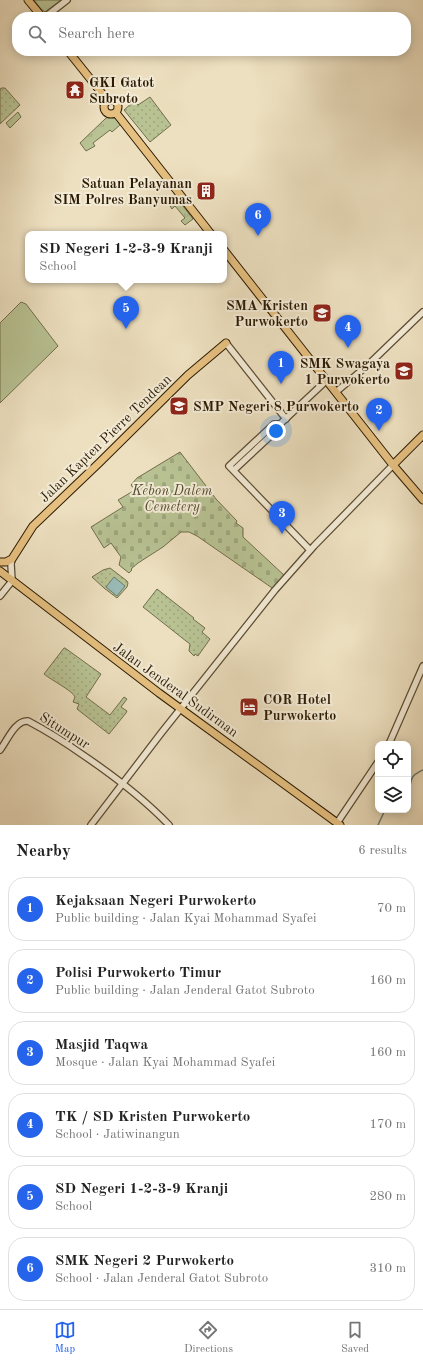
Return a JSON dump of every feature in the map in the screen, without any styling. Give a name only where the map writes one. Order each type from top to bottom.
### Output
[{"type":"main road","points":[[28,0],[38,12]]},
{"type":"main road","points":[[72,56],[108,101],[113,100],[117,103],[119,108],[116,113],[210,231]]},
{"type":"main road","points":[[227,254],[393,465],[423,500]]},
{"type":"main road","name":"Jalan Kapten Pierre Tendean","points":[[12,559],[33,526],[183,380],[226,342]]},
{"type":"main road","points":[[393,465],[423,435]]},
{"type":"main road","points":[[0,562],[6,562],[12,559]]},
{"type":"main road","name":"Jalan Jenderal Sudirman","points":[[0,571],[181,709],[338,824]]},
{"type":"street","points":[[51,12],[67,0]]},
{"type":"street","points":[[336,392],[372,361],[423,312]]},
{"type":"street","points":[[226,342],[286,419]]},
{"type":"street","points":[[310,550],[232,468],[278,429],[280,424],[327,380]]},
{"type":"street","points":[[91,825],[275,590],[310,550],[393,465]]},
{"type":"street","points":[[0,596],[12,581],[12,559]]},
{"type":"street","points":[[390,741],[423,666]]},
{"type":"street","name":"Situmpur","points":[[0,750],[18,725],[28,721],[71,746],[123,784]]},
{"type":"street","points":[[338,824],[375,767]]},
{"type":"street","points":[[123,784],[151,806],[169,825]]},
{"type":"green space","points":[[34,0],[61,0],[45,12]]},
{"type":"green space","points":[[1,88],[5,88],[20,105],[0,124],[0,90]]},
{"type":"green space","points":[[150,97],[171,125],[150,142],[124,110],[134,101],[138,105]]},
{"type":"green space","points":[[18,112],[21,117],[10,128],[6,123]]},
{"type":"green space","points":[[108,117],[116,119],[121,124],[112,132],[110,130],[93,143],[95,146],[86,151],[80,143]]},
{"type":"green space","points":[[176,197],[193,219],[185,225],[181,221],[185,218],[175,206],[172,209],[168,203]]},
{"type":"green space","points":[[21,302],[26,304],[58,346],[0,403],[0,323]]},
{"type":"green space","name":"Kebon Dalem Cemetery","points":[[180,452],[216,499],[237,521],[236,523],[243,528],[243,537],[286,577],[275,590],[189,532],[181,532],[163,547],[138,563],[129,573],[119,565],[121,557],[111,543],[104,548],[91,527],[123,507],[118,500],[135,490],[131,485],[137,478]]},
{"type":"green space","points":[[110,568],[128,583],[127,587],[117,598],[92,577],[103,570]]},
{"type":"green space","points":[[157,589],[205,628],[202,632],[210,639],[198,656],[195,654],[194,656],[189,651],[190,644],[143,607]]},
{"type":"green space","points":[[64,648],[101,674],[86,697],[110,715],[124,697],[127,699],[121,707],[127,711],[126,713],[109,734],[77,709],[79,704],[73,702],[75,697],[73,695],[44,674]]},
{"type":"water","points":[[114,577],[125,586],[117,596],[106,587]]},
{"type":"waterway","points":[[411,782],[413,777],[418,772],[423,770]]},
{"type":"waterway","points":[[378,825],[384,813]]},
{"type":"place","name":"GKI Gatot Subroto","points":[[75,90]]},
{"type":"place","name":"Satuan Pelayanan SIM Polres Banyumas","points":[[206,191]]},
{"type":"place","name":"SMK Negeri 2 Purwokerto","points":[[258,236]]},
{"type":"place","name":"SMA Kristen Purwokerto","points":[[322,313]]},
{"type":"place","name":"SD Negeri 1-2-3-9 Kranji","points":[[126,329]]},
{"type":"place","name":"TK / SD Kristen Purwokerto","points":[[348,348]]},
{"type":"place","name":"SMK Swagaya 1 Purwokerto","points":[[404,371]]},
{"type":"place","name":"Kejaksaan Negeri Purwokerto","points":[[281,384]]},
{"type":"place","name":"SMP Negeri 8 Purwokerto","points":[[179,406]]},
{"type":"place","name":"Polisi Purwokerto Timur","points":[[379,431]]},
{"type":"place","name":"Masjid Taqwa","points":[[282,534]]},
{"type":"place","name":"COR Hotel Purwokerto","points":[[249,707]]}]
